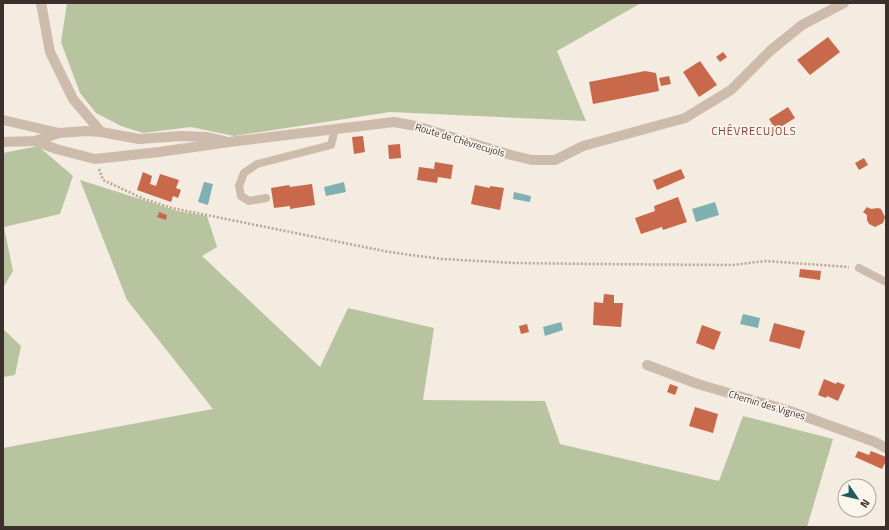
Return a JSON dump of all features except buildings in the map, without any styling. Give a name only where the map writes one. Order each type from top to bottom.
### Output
[{"type":"street","points":[[41,3],[50,52],[73,99],[101,132]]},
{"type":"street","name":"Route de Chèvrecujols","points":[[34,141],[95,160],[394,122],[416,126],[518,157],[532,160],[555,160],[583,146],[685,118],[731,90],[770,51],[802,25],[844,3]]},
{"type":"street","points":[[3,120],[59,133]]},
{"type":"street","points":[[3,142],[34,141],[59,133],[87,131],[139,139],[181,136],[206,137],[230,142]]},
{"type":"street","name":"Chemin des Vignes","points":[[647,365],[698,384],[790,411],[875,442],[886,448]]},
{"type":"lane","points":[[266,198],[249,201],[242,196],[239,186],[244,173],[256,164],[331,145],[335,129]]},
{"type":"lane","points":[[859,268],[886,282]]},
{"type":"path","points":[[95,160],[103,180],[144,199],[172,208],[389,252],[442,259],[516,263],[732,265],[766,261],[859,268]]},
{"type":"green space","points":[[67,3],[641,3],[557,51],[586,121],[390,112],[234,136],[191,127],[143,133],[121,126],[96,113],[80,93],[61,42]]},
{"type":"green space","points":[[38,146],[73,176],[60,214],[4,227],[13,271],[3,288],[3,153]]},
{"type":"green space","points":[[80,180],[178,211],[207,216],[217,247],[202,256],[320,367],[348,308],[434,328],[423,400],[545,401],[560,444],[719,481],[743,416],[833,439],[807,527],[3,527],[3,448],[213,409],[127,300]]},
{"type":"green space","points":[[3,329],[21,346],[15,375],[3,377]]},
{"type":"water","points":[[204,182],[213,184],[208,205],[198,202]]},
{"type":"water","points":[[344,182],[346,192],[326,196],[324,187]]},
{"type":"water","points":[[514,192],[531,196],[530,202],[513,199]]},
{"type":"water","points":[[715,202],[719,215],[696,222],[692,209]]},
{"type":"water","points":[[743,314],[760,318],[758,328],[740,324]]},
{"type":"water","points":[[561,322],[563,330],[545,336],[543,327]]},
{"type":"district","name":"CHÊVRECUJOLS","points":[[754,131]]}]
